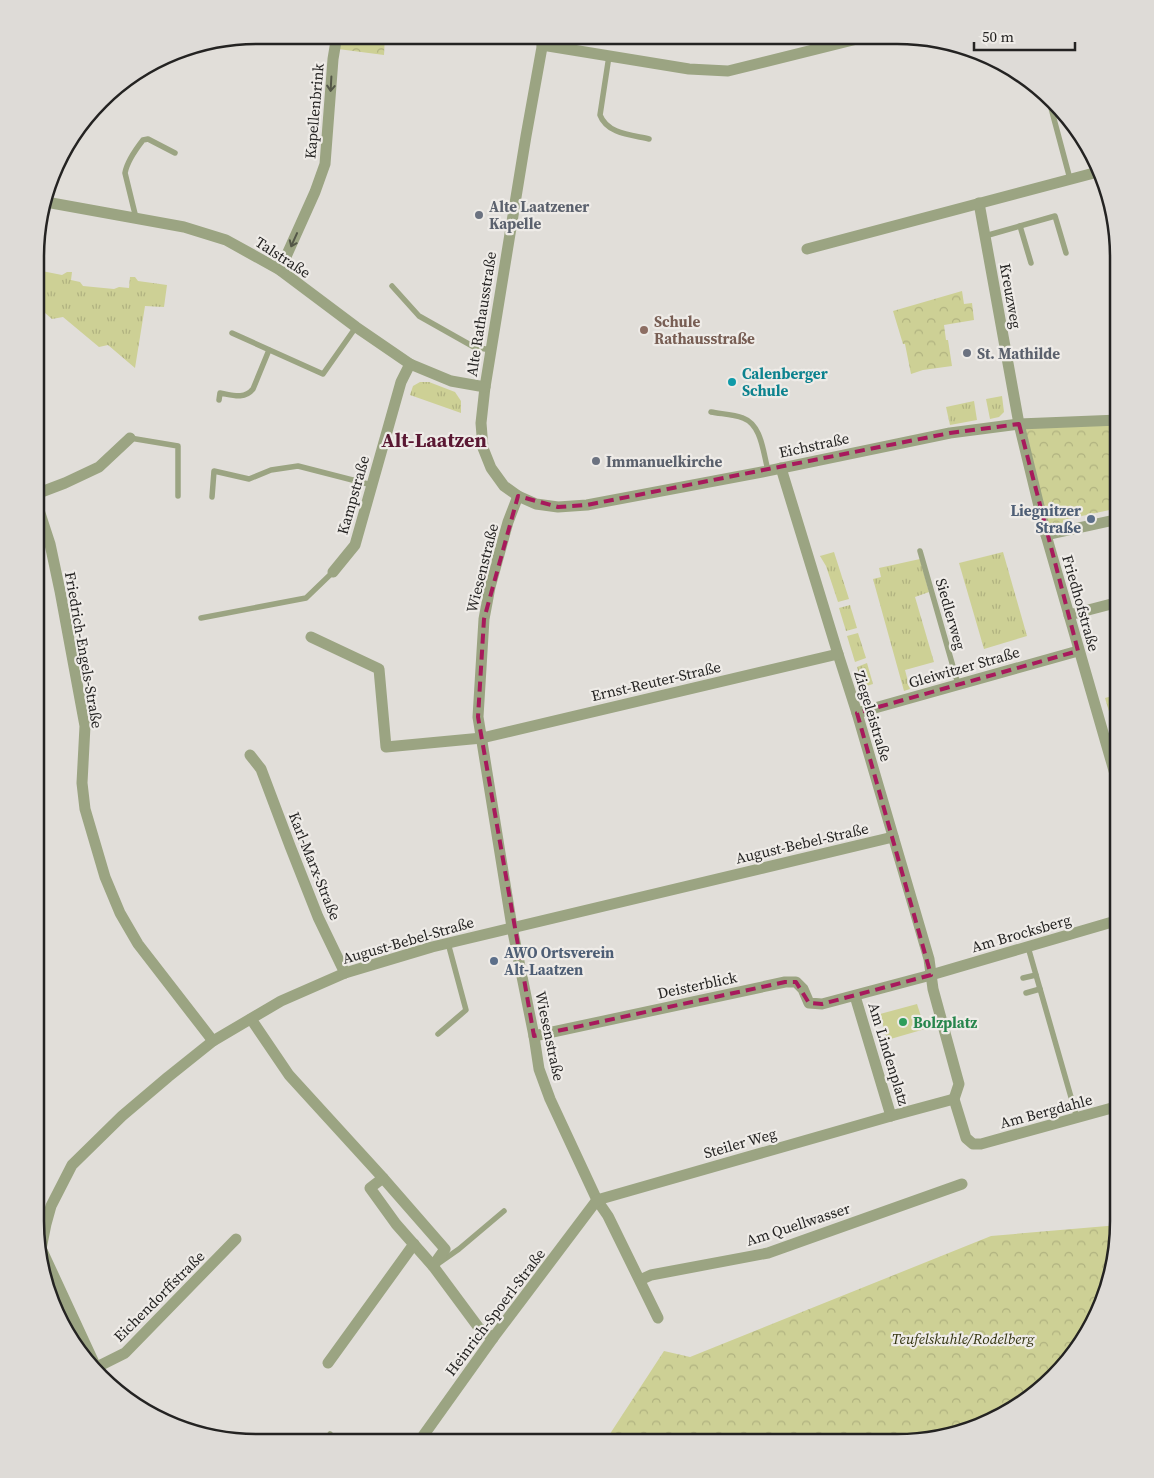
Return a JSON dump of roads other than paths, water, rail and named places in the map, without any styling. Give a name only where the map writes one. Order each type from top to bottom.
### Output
[{"type":"street","name":"Kapellenbrink","points":[[280,270],[315,192],[325,164],[335,44]]},
{"type":"street","name":"Alte Rathausstraße","points":[[518,496],[504,486],[491,468],[483,448],[481,423],[490,350],[542,44]]},
{"type":"street","points":[[556,44],[609,56],[688,69],[728,71],[837,44]]},
{"type":"street","points":[[807,249],[1093,173]]},
{"type":"street","name":"Talstraße","points":[[51,203],[184,227],[226,240],[280,270],[356,327],[410,364],[451,381],[485,386]]},
{"type":"street","name":"Kreuzweg","points":[[979,203],[1019,424]]},
{"type":"street","name":"Kampstraße","points":[[333,572],[355,545],[401,382],[410,364]]},
{"type":"street","name":"Eichstraße","points":[[518,496],[536,504],[558,507],[587,504],[781,468],[950,432],[1019,424],[1110,420]]},
{"type":"street","name":"Friedhofstraße","points":[[1019,424],[1046,535],[1110,758]]},
{"type":"street","points":[[44,491],[65,484],[99,467],[130,438]]},
{"type":"street","name":"Ziegeleistraße","points":[[781,468],[857,713],[929,959],[931,974]]},
{"type":"street","name":"Wiesenstraße","points":[[518,496],[508,522],[490,587],[484,619],[478,717],[512,927],[539,1069],[550,1099],[597,1200],[608,1216],[658,1318]]},
{"type":"street","points":[[1046,535],[1110,521]]},
{"type":"street","name":"Friedrich-Engels-Straße","points":[[44,528],[52,554],[85,726],[82,783],[85,809],[103,868],[120,913],[138,944],[213,1041]]},
{"type":"street","points":[[1069,615],[1110,604]]},
{"type":"street","points":[[311,637],[378,669],[386,747],[482,738]]},
{"type":"street","name":"Gleiwitzer Straße","points":[[857,713],[1078,651]]},
{"type":"street","name":"Ernst-Reuter-Straße","points":[[482,738],[838,654]]},
{"type":"street","name":"Karl-Marx-Straße","points":[[250,754],[261,769],[318,917],[345,973]]},
{"type":"street","name":"August-Bebel-Straße","points":[[44,1230],[51,1206],[72,1165],[122,1116],[168,1076],[213,1041],[281,1001],[345,973],[448,943],[893,837]]},
{"type":"street","name":"Am Brocksberg","points":[[931,974],[1110,923]]},
{"type":"street","points":[[931,974],[933,989],[958,1084],[954,1099]]},
{"type":"street","name":"Am Lindenplatz","points":[[931,974],[856,996],[891,1116],[954,1099]]},
{"type":"street","name":"Deisterblick","points":[[534,1036],[785,982],[796,982],[809,1003],[822,1004],[856,996]]},
{"type":"street","points":[[251,1019],[289,1075],[445,1249],[433,1266]]},
{"type":"street","name":"Am Bergdahle","points":[[954,1099],[966,1138],[973,1144],[981,1144],[1110,1109]]},
{"type":"street","name":"Steiler Weg","points":[[597,1200],[891,1116]]},
{"type":"street","points":[[383,1178],[370,1188],[396,1224],[433,1266],[479,1328],[493,1338]]},
{"type":"street","name":"Am Quellwasser","points":[[640,1280],[651,1276],[768,1253],[962,1184]]},
{"type":"street","name":"Heinrich-Spoerl-Straße","points":[[424,1434],[597,1200]]},
{"type":"street","name":"Eichendorffstraße","points":[[99,1365],[125,1353],[236,1239]]},
{"type":"street","points":[[328,1363],[414,1244]]},
{"type":"street","points":[[48,1265],[90,1354]]},
{"type":"lane","points":[[609,56],[600,115],[603,122],[620,133],[649,138]]},
{"type":"lane","points":[[1052,110],[1070,179]]},
{"type":"lane","points":[[136,218],[126,173],[127,165],[134,153],[143,140],[148,139],[175,153]]},
{"type":"lane","points":[[985,236],[1055,216],[1066,253]]},
{"type":"lane","points":[[1020,226],[1031,262]]},
{"type":"lane","points":[[392,286],[419,316],[474,347],[490,350]]},
{"type":"lane","points":[[232,333],[323,374],[356,327]]},
{"type":"lane","points":[[219,400],[220,393],[246,396],[250,393],[269,350]]},
{"type":"lane","points":[[711,412],[743,418],[754,425],[768,470]]},
{"type":"lane","points":[[130,438],[178,446],[178,496]]},
{"type":"lane","points":[[212,497],[214,472],[249,479],[271,470],[298,466],[372,485]]},
{"type":"lane","name":"Siedlerweg","points":[[920,551],[958,684]]},
{"type":"lane","points":[[202,618],[306,598],[333,572]]},
{"type":"lane","points":[[438,1034],[466,1010],[448,943]]},
{"type":"lane","points":[[1028,946],[1077,1118]]},
{"type":"lane","points":[[1023,978],[1036,975]]},
{"type":"lane","points":[[1026,993],[1040,989]]},
{"type":"lane","points":[[433,1266],[459,1250],[504,1211]]},
{"type":"place","name":"Alte Laatzener Kapelle","points":[[479,215]]},
{"type":"place","name":"Schule Rathausstraße","points":[[644,330]]},
{"type":"place","name":"St. Mathilde","points":[[967,353]]},
{"type":"place","name":"Calenberger Schule","points":[[732,382]]},
{"type":"place","name":"Immanuelkirche","points":[[596,461]]},
{"type":"place","name":"Liegnitzer Straße","points":[[1091,519]]},
{"type":"place","name":"AWO Ortsverein Alt-Laatzen","points":[[494,961]]},
{"type":"place","name":"Bolzplatz","points":[[903,1022]]},
{"type":"district","name":"Alt-Laatzen","points":[[434,440]]},
{"type":"park label","name":"Teufelskuhle/Rodelberg","points":[[963,1338]]}]
